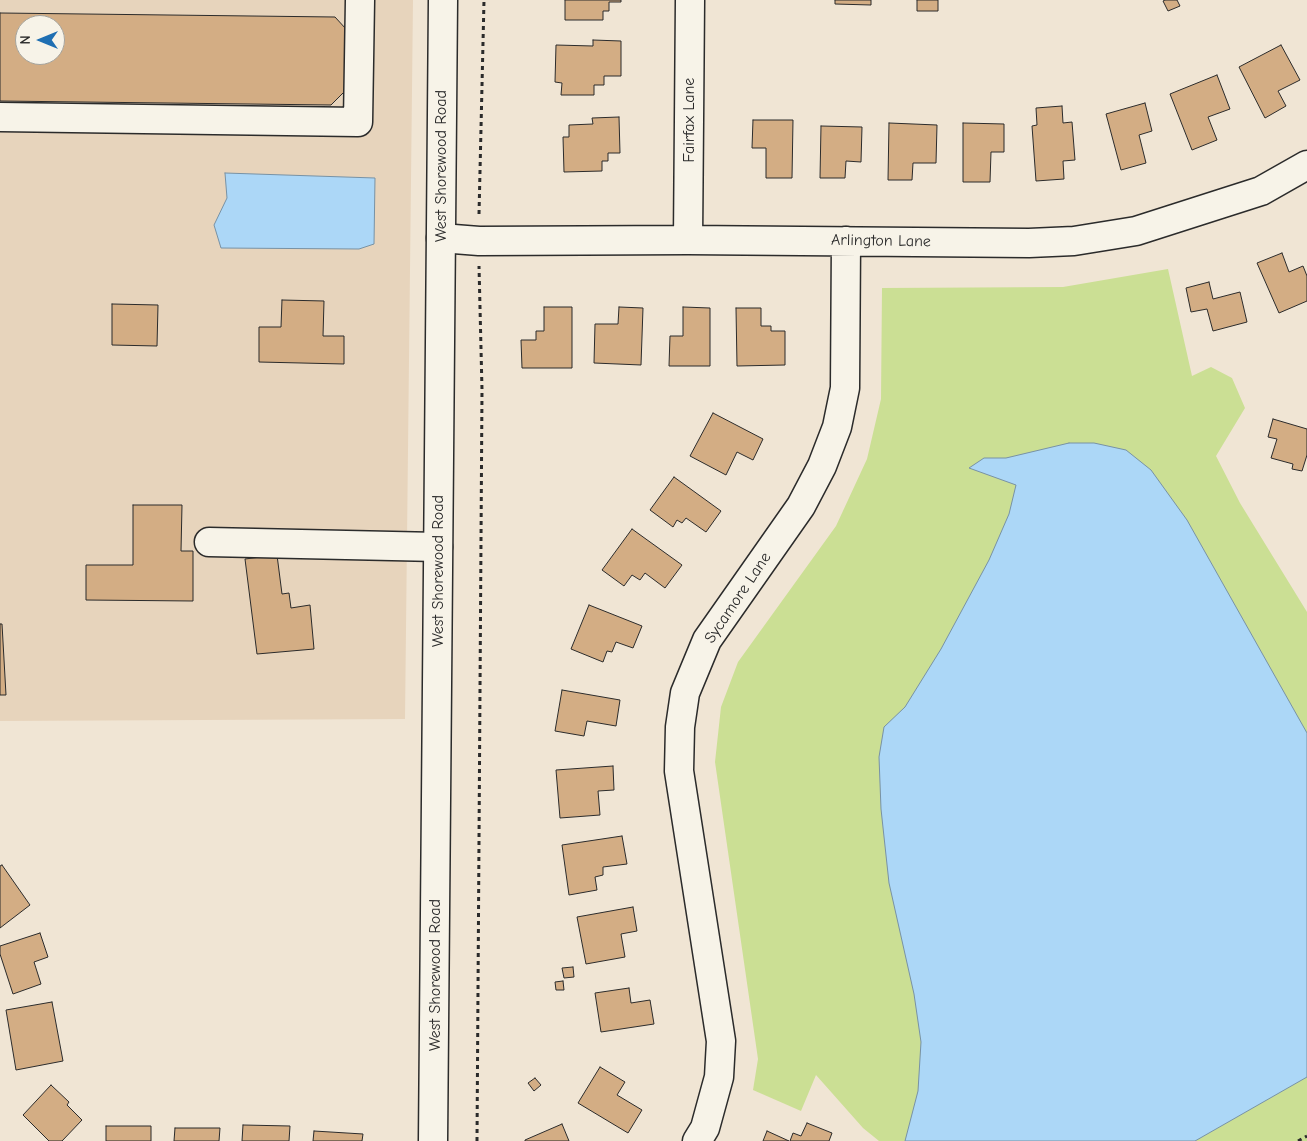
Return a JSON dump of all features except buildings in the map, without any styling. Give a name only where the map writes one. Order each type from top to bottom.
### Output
[{"type":"street","points":[[0,117],[358,122],[360,0]]},
{"type":"street","name":"West Shorewood Road","points":[[433,1141],[442,0]]},
{"type":"street","name":"Fairfax Lane","points":[[688,240],[690,0]]},
{"type":"street","name":"Arlington Lane","points":[[441,238],[479,241],[688,240],[1028,244],[1074,241],[1136,231],[1261,190],[1307,165]]},
{"type":"street","name":"Sycamore Lane","points":[[697,1141],[705,1128],[718,1077],[721,1041],[679,771],[680,727],[685,693],[707,640],[801,506],[822,466],[836,427],[845,388],[846,241]]},
{"type":"street","points":[[209,542],[438,546]]},
{"type":"path","points":[[477,1141],[482,390],[479,241],[484,0]]},
{"type":"path","points":[[1298,1141],[1307,1136]]},
{"type":"shaded area","points":[[0,0],[413,0],[405,719],[0,721]]},
{"type":"green space","points":[[1168,269],[1192,376],[1211,367],[1232,378],[1245,408],[1216,456],[1240,503],[1307,612],[1307,1141],[879,1141],[863,1128],[816,1075],[801,1111],[753,1090],[758,1059],[715,762],[721,707],[738,662],[836,526],[867,459],[881,399],[882,288],[1063,287]]},
{"type":"water","points":[[225,173],[375,178],[374,244],[359,249],[221,248],[214,225],[227,198]]},
{"type":"water","points":[[1069,443],[1094,443],[1126,450],[1151,470],[1187,520],[1307,733],[1307,1077],[1195,1141],[905,1141],[918,1091],[921,1042],[914,994],[889,883],[881,809],[879,757],[884,727],[905,707],[941,649],[989,560],[1009,514],[1016,485],[969,468],[984,458],[1006,458]]}]
